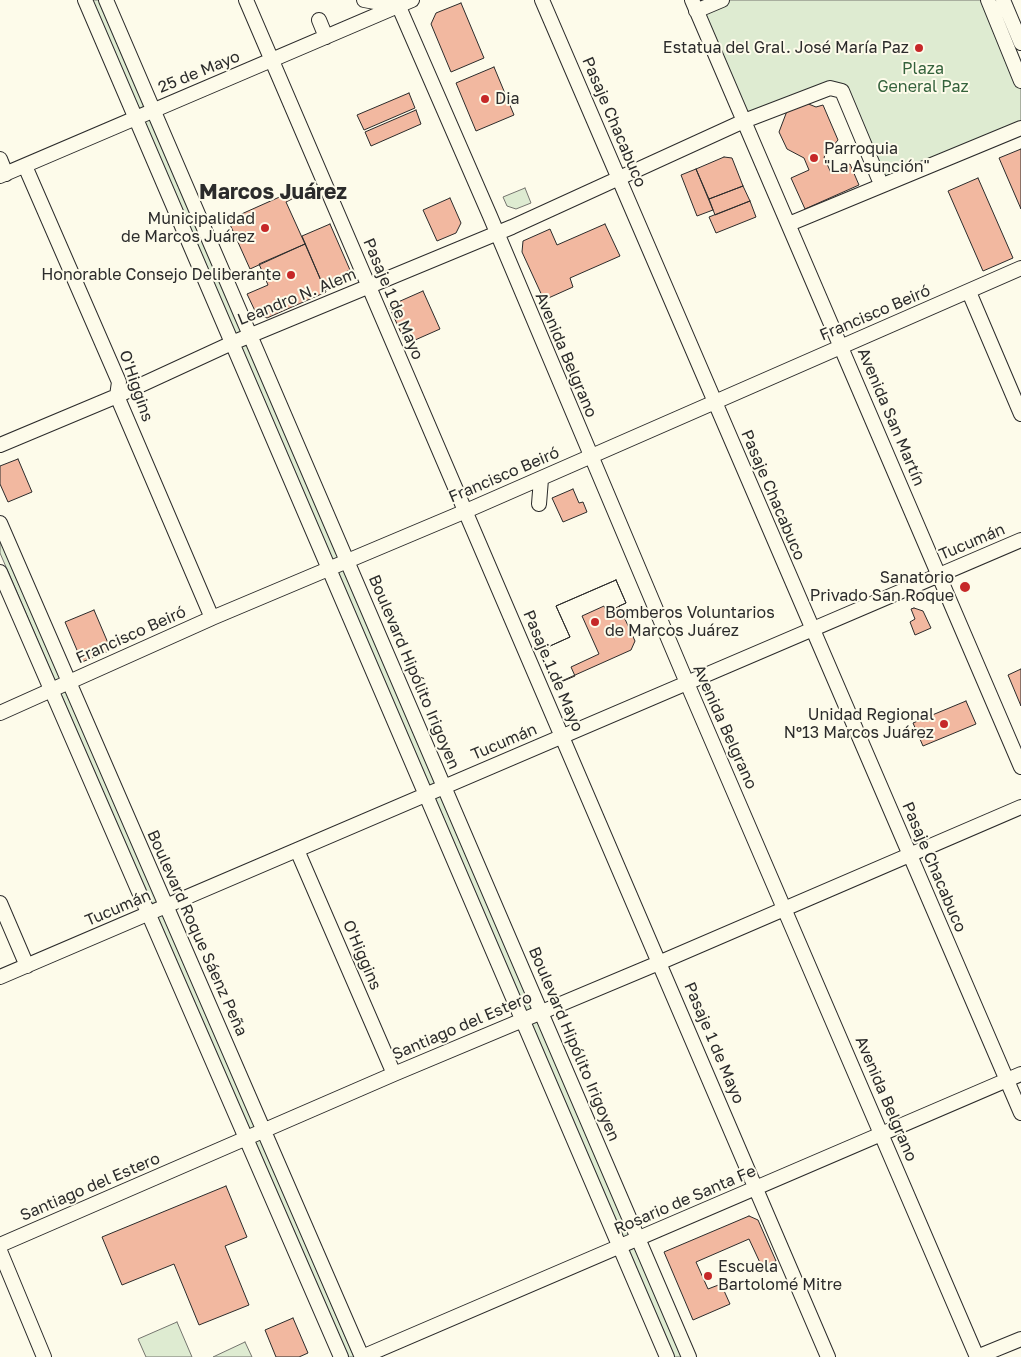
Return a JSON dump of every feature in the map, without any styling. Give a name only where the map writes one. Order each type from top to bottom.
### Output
[{"type":"street","points":[[84,0],[328,569],[427,794],[667,1357]]},
{"type":"street","name":"Boulevard Hipólito Irigoyen","points":[[106,0],[690,1357]]},
{"type":"street","name":"Pasaje 1 de Mayo","points":[[246,0],[828,1357]]},
{"type":"street","points":[[364,0],[397,3]]},
{"type":"street","name":"25 de Mayo","points":[[3,175],[272,61],[397,3],[412,0]]},
{"type":"street","name":"Pasaje Chacabuco","points":[[542,0],[1021,1113]]},
{"type":"street","points":[[694,5],[722,0]]},
{"type":"street","points":[[988,0],[1021,80]]},
{"type":"street","points":[[1003,0],[1021,43]]},
{"type":"street","name":"Avenida Belgrano","points":[[397,3],[497,233],[686,683],[785,907],[977,1357]]},
{"type":"street","name":"Avenida San Martín","points":[[694,5],[1021,766]]},
{"type":"street","points":[[319,20],[326,37]]},
{"type":"street","name":"Leandro N. Alem","points":[[0,445],[117,396],[232,343],[497,233],[620,179],[744,121],[830,88],[842,92],[881,184]]},
{"type":"street","points":[[788,224],[881,184],[1021,128]]},
{"type":"street","points":[[0,159],[3,175]]},
{"type":"street","name":"O'Higgins","points":[[25,166],[119,382],[117,396],[212,618]]},
{"type":"street","name":"Francisco Beiró","points":[[0,713],[212,618],[541,479],[1021,268]]},
{"type":"street","points":[[969,292],[1021,414]]},
{"type":"street","points":[[539,504],[541,479]]},
{"type":"street","name":"Boulevard Roque Sáenz Peña","points":[[0,523],[362,1357]]},
{"type":"street","name":"Tucumán","points":[[0,977],[1021,540]]},
{"type":"street","points":[[0,572],[340,1357]]},
{"type":"street","name":"Santiago del Estero","points":[[0,1245],[394,1074],[1021,807]]},
{"type":"street","name":"O'Higgins","points":[[297,850],[394,1074]]},
{"type":"street","points":[[0,903],[26,966]]},
{"type":"street","name":"Rosario de Santa Fe","points":[[362,1357],[1021,1074]]},
{"type":"street","points":[[0,1251],[44,1357]]},
{"type":"street","points":[[977,1357],[1021,1339]]},
{"type":"green space","points":[[85,0],[106,0],[689,1357],[667,1357]]},
{"type":"green space","name":"Plaza General Paz","points":[[724,0],[984,0],[1021,87],[1021,122],[881,181],[843,90],[749,121],[696,12]]},
{"type":"green space","points":[[525,188],[531,203],[516,209],[507,206],[503,197]]},
{"type":"green space","points":[[0,534],[354,1357],[346,1357],[0,553]]},
{"type":"green space","points":[[177,1322],[192,1357],[146,1357],[138,1339]]},
{"type":"green space","points":[[245,1342],[252,1357],[213,1357]]},
{"type":"building","points":[[461,3],[484,58],[451,72],[431,24],[436,13]]},
{"type":"building","name":"Dia","points":[[494,67],[514,115],[476,131],[456,83]]},
{"type":"building","points":[[409,93],[415,108],[364,130],[357,115]]},
{"type":"building","name":"Parroquia \"La Asunción\"","points":[[806,103],[816,107],[823,105],[838,140],[824,157],[831,173],[850,164],[859,185],[805,209],[791,178],[809,170],[804,158],[787,149],[779,132],[787,111]]},
{"type":"building","points":[[416,110],[421,124],[371,146],[365,132]]},
{"type":"building","points":[[1021,149],[1021,209],[999,158]]},
{"type":"building","points":[[724,157],[732,158],[743,186],[709,199],[696,169]]},
{"type":"building","points":[[696,169],[713,210],[697,216],[681,175]]},
{"type":"building","points":[[978,178],[1013,258],[983,271],[948,191]]},
{"type":"building","points":[[743,186],[750,201],[715,215],[709,199]]},
{"type":"building","name":"Municipalidad de Marcos Juárez","points":[[293,191],[296,197],[286,202],[305,244],[250,269],[228,220]]},
{"type":"building","points":[[450,198],[461,223],[456,233],[437,241],[423,210]]},
{"type":"building","points":[[750,201],[756,217],[716,233],[709,217]]},
{"type":"building","points":[[330,224],[350,270],[346,272],[349,280],[325,290],[302,236]]},
{"type":"building","points":[[605,224],[620,256],[570,278],[573,287],[544,300],[522,252],[523,241],[550,229],[557,245]]},
{"type":"building","name":"Honorable Consejo Deliberante","points":[[305,244],[326,292],[267,318],[256,313],[247,294],[268,285],[259,264]]},
{"type":"building","points":[[423,291],[440,329],[406,344],[389,306]]},
{"type":"building","points":[[18,459],[32,492],[8,502],[0,484],[0,466]]},
{"type":"building","points":[[573,489],[579,503],[583,502],[587,512],[563,522],[552,498]]},
{"type":"building","name":"Bomberos Voluntarios de Marcos Juárez","points":[[616,580],[626,603],[619,606],[635,641],[631,650],[555,684],[539,651],[570,637],[556,606]]},
{"type":"building","name":"Bomberos Voluntarios de Marcos Juárez","points":[[616,580],[626,603],[607,612],[604,606],[582,616],[599,654],[571,667],[575,676],[554,685],[539,651],[570,637],[556,606]]},
{"type":"building","points":[[911,609],[923,611],[931,628],[915,635],[910,622],[915,619]]},
{"type":"building","points":[[94,610],[111,650],[82,662],[65,622]]},
{"type":"building","points":[[1021,669],[1021,706],[1008,675]]},
{"type":"building","name":"Unidad Regional Nº13 Marcos Juárez","points":[[966,701],[976,724],[923,746],[913,723]]},
{"type":"building","points":[[226,1186],[247,1237],[225,1246],[249,1305],[199,1325],[174,1264],[122,1285],[102,1237]]},
{"type":"building","name":"Escuela Bartolomé Mitre","points":[[749,1216],[758,1220],[776,1261],[762,1267],[749,1239],[696,1262],[708,1289],[721,1284],[730,1304],[693,1320],[664,1252]]},
{"type":"building","points":[[293,1318],[308,1353],[299,1357],[276,1357],[265,1330]]},
{"type":"place","name":"Estatua del Gral. José María Paz","points":[[919,48]]},
{"type":"place","name":"Dia","points":[[485,99]]},
{"type":"place","name":"Parroquia \"La Asunción\"","points":[[814,158]]},
{"type":"place","name":"Municipalidad de Marcos Juárez","points":[[265,228]]},
{"type":"place","name":"Honorable Consejo Deliberante","points":[[291,275]]},
{"type":"place","name":"Sanatorio Privado San Roque","points":[[965,587]]},
{"type":"place","name":"Bomberos Voluntarios de Marcos Juárez","points":[[595,622]]},
{"type":"place","name":"Unidad Regional Nº13 Marcos Juárez","points":[[944,724]]},
{"type":"place","name":"Escuela Bartolomé Mitre","points":[[708,1276]]},
{"type":"district","name":"Marcos Juárez","points":[[273,192]]}]
